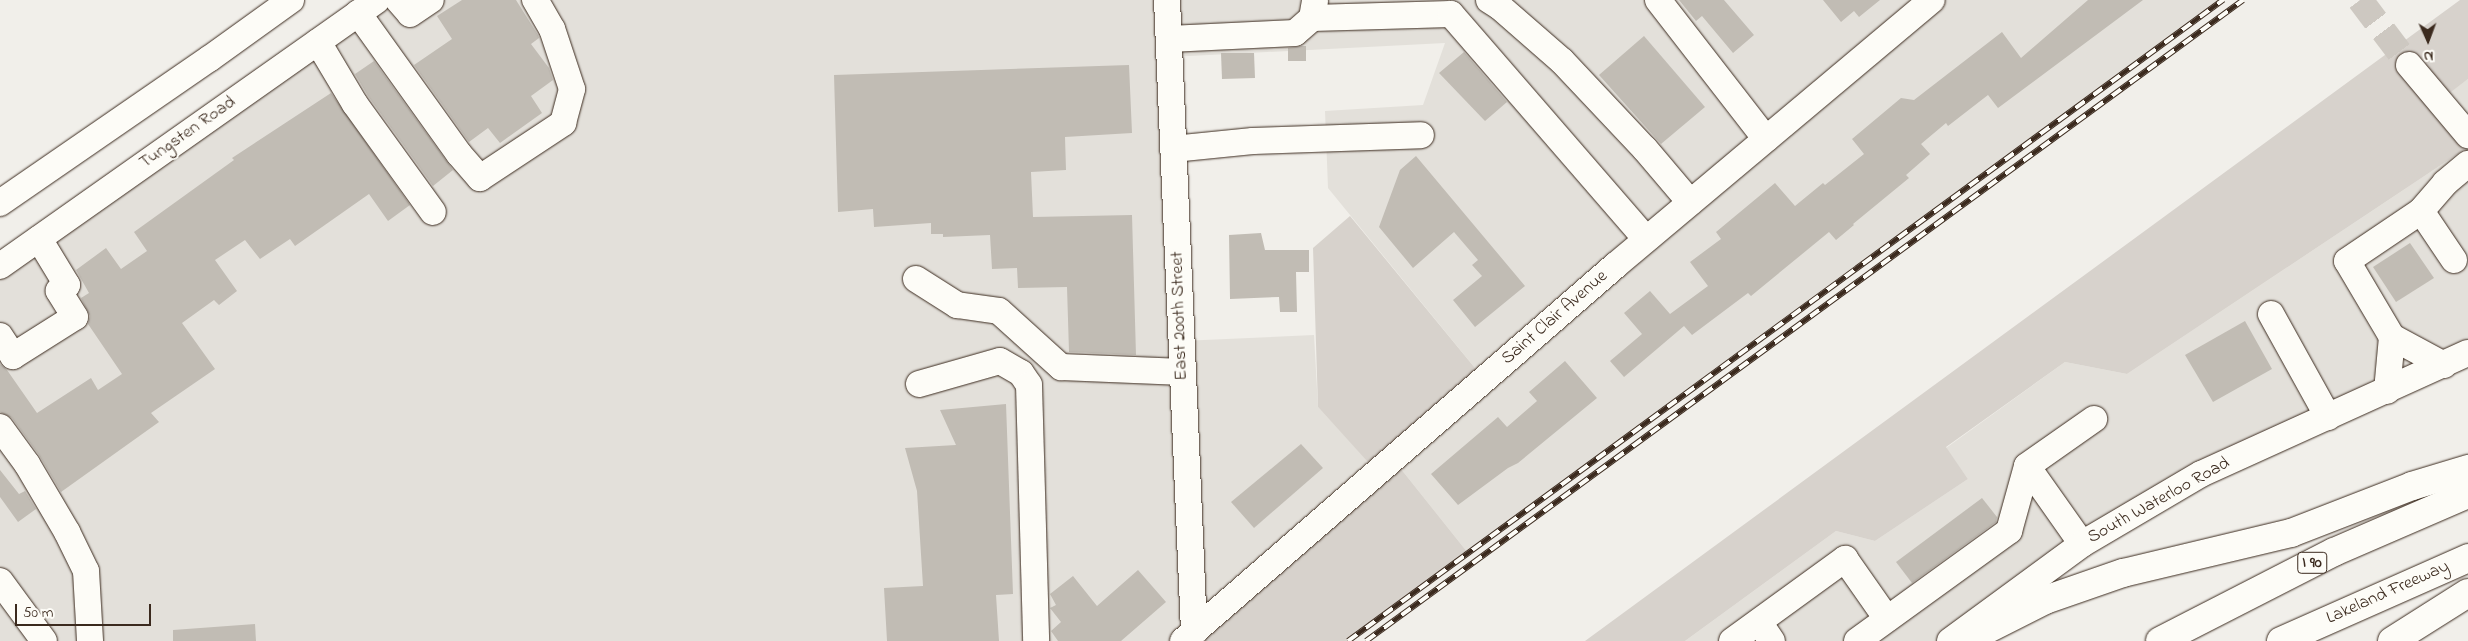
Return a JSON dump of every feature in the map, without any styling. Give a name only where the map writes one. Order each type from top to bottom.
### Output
[{"type":"highway","points":[[1964,641],[2044,600],[2123,573],[2291,533],[2412,486],[2468,469]]},
{"type":"highway","name":"I 90","points":[[2160,641],[2334,552],[2468,494]]},
{"type":"highway","name":"Lakeland Freeway","points":[[2281,641],[2468,558]]},
{"type":"highway","points":[[2392,641],[2468,593]]},
{"type":"street","points":[[0,204],[210,60],[291,0]]},
{"type":"street","points":[[398,0],[410,14],[431,0]]},
{"type":"street","points":[[368,6],[458,154],[480,178],[563,123],[572,89],[552,29],[535,0]]},
{"type":"street","name":"East 200th Street","points":[[1167,0],[1183,372],[1188,636]]},
{"type":"street","points":[[1489,0],[1500,6],[1562,61],[1645,149],[1690,202]]},
{"type":"street","points":[[1658,0],[1766,139]]},
{"type":"street","name":"Saint Clair Avenue","points":[[1188,636],[1646,239],[1932,0]]},
{"type":"street","name":"Tungsten Road","points":[[0,266],[368,6]]},
{"type":"street","points":[[1169,39],[1296,33],[1314,9],[1454,7],[1646,239]]},
{"type":"street","points":[[318,42],[355,104],[433,212]]},
{"type":"street","points":[[2409,65],[2468,134]]},
{"type":"street","points":[[1173,150],[1253,141],[1421,135]]},
{"type":"street","points":[[2387,391],[2392,337],[2347,260],[2421,211],[2445,183],[2468,164]]},
{"type":"street","points":[[2421,211],[2454,260]]},
{"type":"street","points":[[0,336],[13,356],[75,317],[59,291],[68,285],[39,238]]},
{"type":"street","points":[[916,279],[957,306],[998,311],[1061,367],[1183,372]]},
{"type":"street","points":[[2271,314],[2328,417]]},
{"type":"street","points":[[2392,337],[2456,364],[2468,353]]},
{"type":"street","points":[[919,384],[1000,361],[1021,373],[1029,385],[1036,641]]},
{"type":"street","name":"South Waterloo Road","points":[[1950,641],[2082,544],[2201,474],[2417,378],[2456,364]]},
{"type":"street","points":[[1857,641],[2009,530],[2027,466],[2094,419]]},
{"type":"street","points":[[0,427],[27,464],[67,532],[86,571],[90,641]]},
{"type":"street","points":[[2027,466],[2082,544]]},
{"type":"street","points":[[1732,641],[1765,631],[1845,560],[1887,619]]},
{"type":"street","points":[[0,580],[44,641]]},
{"type":"shaded area","points":[[377,0],[2223,0],[1468,553],[1393,459],[1484,379],[1328,188],[1325,111],[1423,105],[1445,43],[1170,57],[1181,341],[1314,335],[1318,407],[1378,472],[1183,641],[0,641],[0,266]]},
{"type":"shaded area","points":[[2460,0],[2468,0],[2468,79],[2439,101],[2468,147],[2127,374],[2065,362],[1946,447],[1968,479],[1875,541],[1836,531],[1685,641],[1585,641]]},
{"type":"shaded area","points":[[2468,79],[2468,135],[2439,100]]},
{"type":"shaded area","points":[[2468,147],[2468,353],[2201,474],[1950,641],[1685,641],[1836,531],[1875,541],[1968,479],[1946,448],[2065,362],[2127,374]]},
{"type":"shaded area","points":[[1350,216],[1484,379],[1393,459],[1468,553],[1348,641],[1183,641],[1377,472],[1318,407],[1313,248]]},
{"type":"building","points":[[462,0],[516,0],[538,35],[539,38],[531,44],[549,68],[553,80],[531,96],[542,113],[500,143],[488,128],[469,142],[414,65],[452,39],[437,16]]},
{"type":"building","points":[[1679,0],[1724,0],[1754,35],[1733,53],[1702,16],[1696,21]]},
{"type":"building","points":[[1823,0],[1880,0],[1859,17],[1854,11],[1841,22]]},
{"type":"building","points":[[2088,0],[2143,0],[1998,108],[1988,95],[1948,126],[1946,123],[1921,144],[1930,154],[1906,175],[1909,178],[1836,240],[1829,232],[1751,296],[1748,293],[1692,335],[1684,326],[1624,377],[1610,361],[1642,334],[1624,313],[1650,291],[1670,314],[1708,286],[1690,262],[1721,239],[1716,232],[1775,183],[1795,206],[1823,183],[1825,185],[1864,154],[1852,139],[1901,98],[1914,100],[2002,32],[2021,58]]},
{"type":"building","points":[[1644,36],[1705,107],[1661,144],[1599,75]]},
{"type":"building","points":[[1306,46],[1306,61],[1288,61],[1288,48]]},
{"type":"building","points":[[1464,52],[1507,102],[1485,121],[1439,73]]},
{"type":"building","points":[[1221,53],[1254,53],[1255,78],[1222,79]]},
{"type":"building","points":[[374,61],[453,170],[433,186],[368,96],[355,74]]},
{"type":"building","points":[[1129,65],[1132,133],[1065,137],[1066,170],[1031,172],[1033,217],[1132,215],[1136,355],[1069,352],[1067,287],[1018,288],[1017,268],[992,269],[990,235],[943,237],[943,234],[931,234],[931,223],[874,227],[873,209],[838,212],[834,75]]},
{"type":"building","points":[[331,93],[410,205],[388,221],[369,194],[295,246],[290,239],[260,259],[245,240],[215,260],[237,291],[219,305],[214,300],[182,323],[215,369],[151,413],[159,422],[61,492],[39,455],[12,418],[0,412],[0,364],[7,370],[37,413],[91,378],[98,390],[122,374],[88,324],[90,316],[81,298],[89,293],[76,270],[106,248],[121,269],[147,251],[134,232],[234,160],[232,158]]},
{"type":"building","points":[[1416,156],[1525,286],[1475,327],[1453,300],[1482,276],[1472,265],[1478,260],[1454,232],[1413,268],[1379,227],[1400,170]]},
{"type":"building","points":[[1261,233],[1265,250],[1309,250],[1309,272],[1296,272],[1297,312],[1280,312],[1279,297],[1230,299],[1229,235]]},
{"type":"building","points":[[2410,243],[2434,278],[2396,302],[2373,267]]},
{"type":"building","points":[[2245,321],[2272,369],[2213,402],[2185,355]]},
{"type":"building","points":[[1565,361],[1597,398],[1518,463],[1508,468],[1458,505],[1431,474],[1498,417],[1507,427],[1537,401],[1529,392]]},
{"type":"building","points":[[1006,404],[1013,594],[996,595],[999,641],[887,641],[884,588],[923,586],[917,491],[905,448],[956,445],[940,410]]},
{"type":"building","points":[[1301,444],[1323,468],[1254,528],[1231,502]]},
{"type":"building","points":[[0,470],[19,494],[25,491],[36,509],[18,522],[0,497]]},
{"type":"building","points":[[1982,498],[1997,517],[1996,522],[1912,583],[1896,562]]},
{"type":"building","points":[[1138,570],[1166,602],[1121,641],[1058,641],[1051,631],[1061,622],[1050,608],[1056,605],[1050,594],[1073,576],[1097,606]]},
{"type":"building","points":[[255,624],[256,641],[173,641],[173,630]]},
{"type":"tunnel","points":[[2360,0],[2409,65]]},
{"type":"railway","points":[[1348,641],[2223,0]]},
{"type":"railway","points":[[1366,641],[2243,0]]}]
